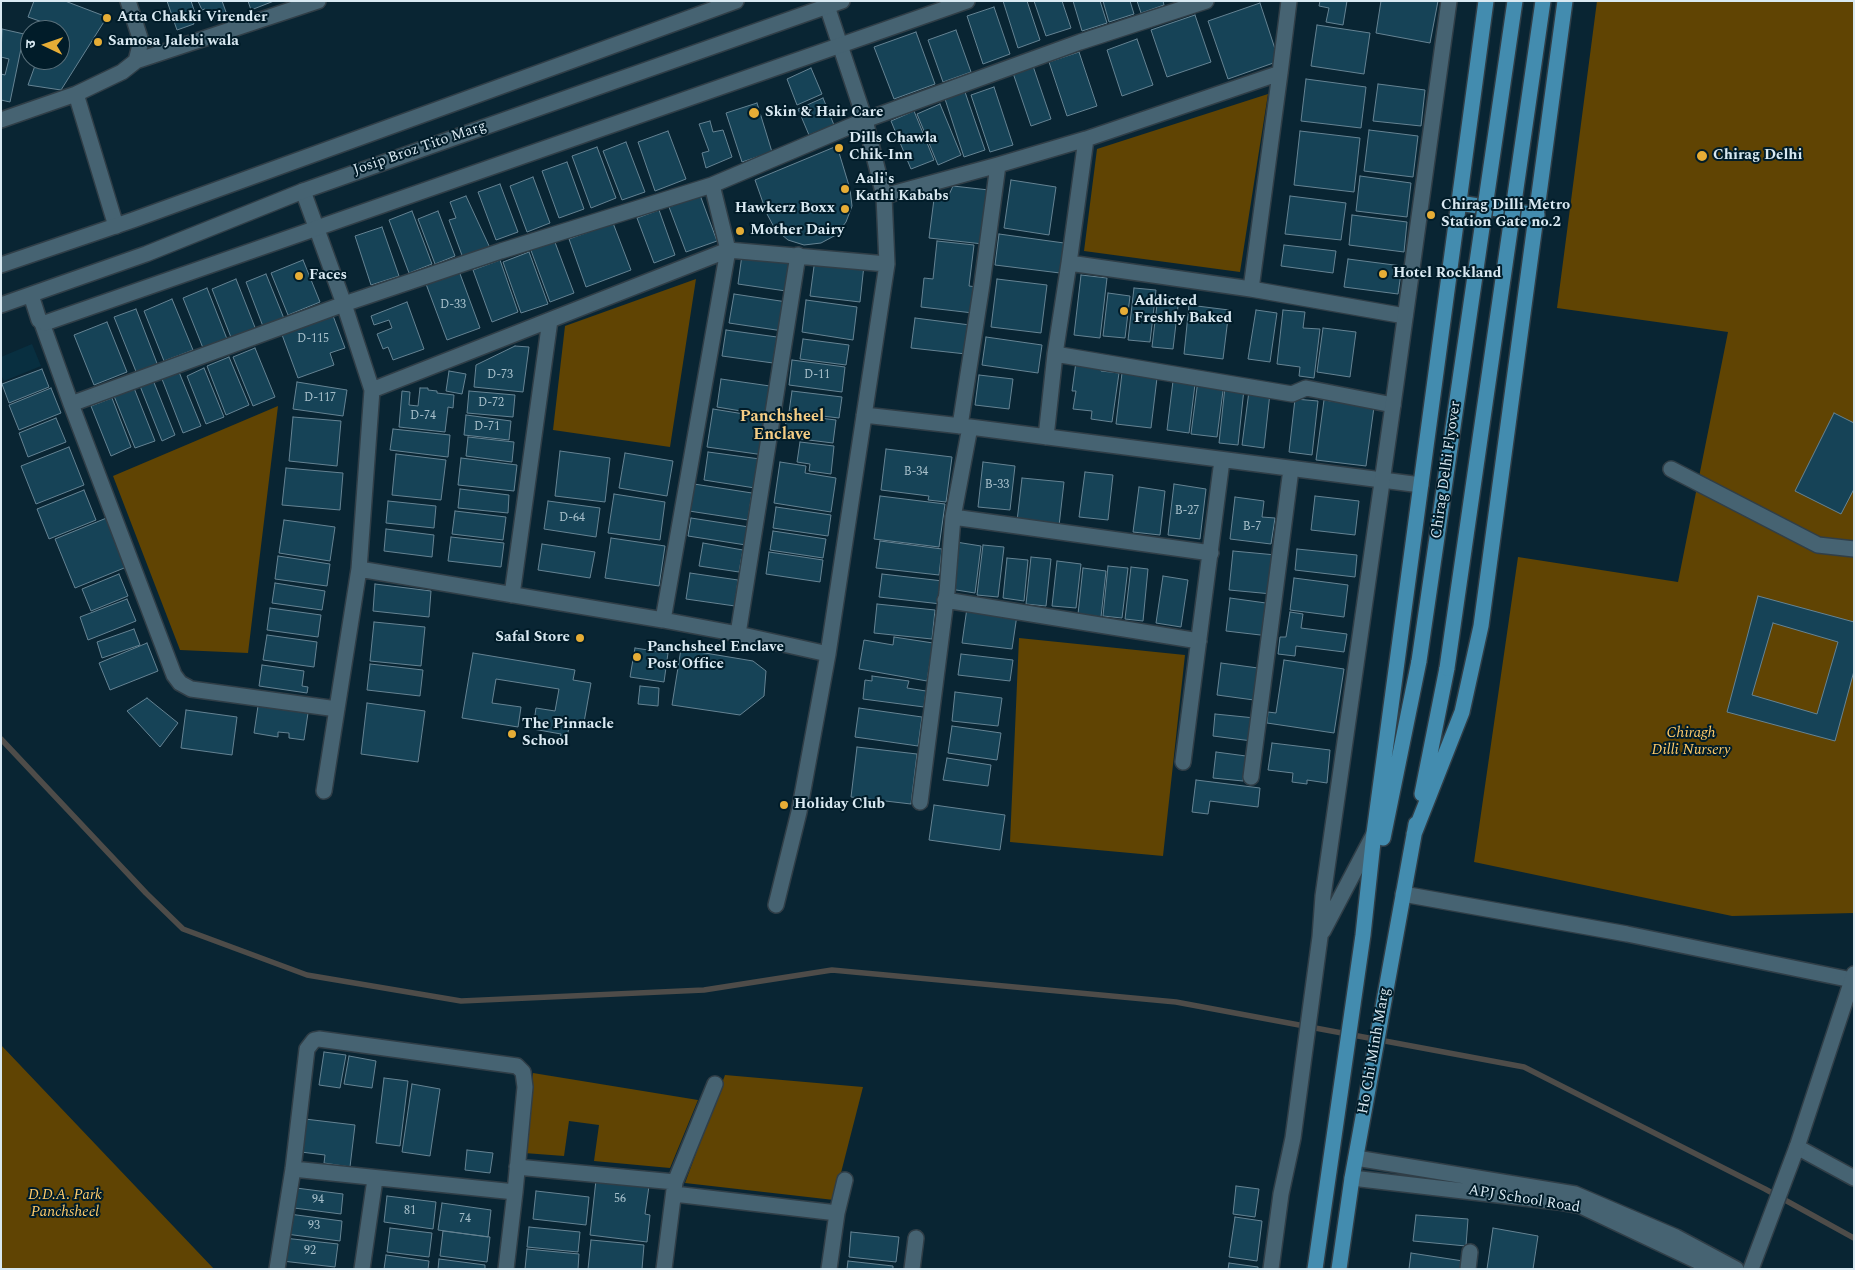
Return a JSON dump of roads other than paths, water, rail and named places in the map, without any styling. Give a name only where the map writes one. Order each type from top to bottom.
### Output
[{"type":"main road","points":[[1363,935],[1374,833],[1486,1]]},
{"type":"main road","name":"Chirag Delhi Flyover","points":[[1363,935],[1420,661],[1515,1]]},
{"type":"main road","name":"Chirag Delhi Flyover","points":[[1414,834],[1447,668],[1543,1]]},
{"type":"main road","points":[[1414,834],[1462,712],[1481,626],[1565,1]]},
{"type":"main road","points":[[1459,203],[1537,215]]},
{"type":"main road","name":"Ho Chi Minh Marg","points":[[1339,1269],[1352,1178],[1414,834]]},
{"type":"main road","name":"Ho Chi Minh Marg","points":[[1315,1269],[1330,1154],[1363,935]]},
{"type":"street","points":[[128,1],[141,41],[136,61]]},
{"type":"street","points":[[1,120],[76,94],[122,72],[136,61],[318,1]]},
{"type":"street","name":"Josip Broz Tito Marg","points":[[1,265],[116,226],[736,1]]},
{"type":"street","name":"Josip Broz Tito Marg","points":[[1,305],[146,254],[303,191],[842,1]]},
{"type":"street","points":[[42,324],[967,1]]},
{"type":"street","points":[[71,404],[344,304],[501,251],[712,185],[865,120],[1080,42],[1206,1]]},
{"type":"street","points":[[1250,289],[1289,1]]},
{"type":"street","points":[[1271,1269],[1281,1194],[1293,1138],[1320,937],[1323,896],[1394,405],[1449,1]]},
{"type":"street","points":[[776,905],[798,812],[828,654],[887,264],[884,196],[865,120],[827,6]]},
{"type":"street","points":[[884,196],[1086,139],[1280,74]]},
{"type":"street","points":[[76,94],[116,226]]},
{"type":"street","points":[[1046,437],[1055,354],[1086,139]]},
{"type":"street","points":[[920,802],[945,600],[953,517],[998,165]]},
{"type":"street","points":[[663,620],[728,250],[712,185]]},
{"type":"street","points":[[303,191],[344,304],[372,390],[359,570],[324,791]]},
{"type":"street","points":[[372,390],[728,250],[887,264]]},
{"type":"street","points":[[738,634],[798,255]]},
{"type":"street","points":[[1069,263],[1250,289],[1405,316]]},
{"type":"street","points":[[31,295],[174,675],[180,683],[191,689],[337,709]]},
{"type":"street","points":[[512,595],[550,320]]},
{"type":"street","points":[[1055,354],[1292,394],[1306,388],[1394,405]]},
{"type":"street","points":[[864,415],[965,426],[1421,485]]},
{"type":"street","points":[[1183,762],[1222,460]]},
{"type":"street","points":[[1251,778],[1291,469]]},
{"type":"street","points":[[1671,469],[1818,545],[1854,548]]},
{"type":"street","points":[[953,517],[1211,553]]},
{"type":"street","points":[[359,570],[663,620],[828,654]]},
{"type":"street","points":[[945,600],[1198,641]]},
{"type":"street","points":[[1320,937],[1374,833]]},
{"type":"street","points":[[1403,894],[1853,977],[1797,1147],[1751,1269]]},
{"type":"street","points":[[276,1269],[293,1169],[307,1048],[314,1040],[319,1039],[517,1066],[523,1072],[525,1087],[506,1269]]},
{"type":"street","points":[[664,1269],[674,1188],[715,1084]]},
{"type":"street","points":[[1797,1147],[1854,1178]]},
{"type":"street","points":[[1356,1158],[1575,1194],[1676,1237],[1736,1269]]},
{"type":"street","points":[[517,1167],[674,1188],[837,1213]]},
{"type":"street","points":[[293,1169],[515,1192]]},
{"type":"street","name":"APJ School Road","points":[[1352,1178],[1580,1206],[1714,1269]]},
{"type":"street","points":[[362,1269],[375,1179]]},
{"type":"street","points":[[829,1269],[837,1213],[845,1180]]},
{"type":"street","points":[[912,1269],[916,1238]]},
{"type":"street","points":[[1468,1269],[1470,1252]]},
{"type":"waterway","points":[[1,739],[146,893],[183,929],[307,975],[461,1001],[704,990],[832,970],[1176,1002],[1524,1067],[1765,1189],[1854,1238]]},
{"type":"place","name":"Atta Chakki Virender","points":[[107,18]]},
{"type":"place","name":"Samosa Jalebi wala","points":[[98,42]]},
{"type":"place","name":"Skin & Hair Care","points":[[754,113]]},
{"type":"place","name":"Dills Chawla Chik-Inn","points":[[839,148]]},
{"type":"place","name":"Chirag Delhi","points":[[1702,156]]},
{"type":"place","name":"Aali's Kathi Kababs","points":[[845,189]]},
{"type":"place","name":"Hawkerz Boxx","points":[[845,209]]},
{"type":"place","name":"Chirag Dilli Metro Station Gate no.2","points":[[1431,215]]},
{"type":"place","name":"Mother Dairy","points":[[740,231]]},
{"type":"place","name":"Hotel Rockland","points":[[1383,274]]},
{"type":"place","name":"Faces","points":[[299,276]]},
{"type":"place","name":"Addicted Freshly Baked","points":[[1124,311]]},
{"type":"place","name":"Safal Store","points":[[580,638]]},
{"type":"place","name":"Panchsheel Enclave Post Office","points":[[637,657]]},
{"type":"place","name":"The Pinnacle School","points":[[512,734]]},
{"type":"place","name":"Holiday Club","points":[[784,805]]},
{"type":"district","name":"Panchsheel Enclave","points":[[782,427]]},
{"type":"park label","name":"Chiragh Dilli Nursery","points":[[1691,742]]},
{"type":"park label","name":"D.D.A. Park Panchsheel","points":[[65,1204]]}]
